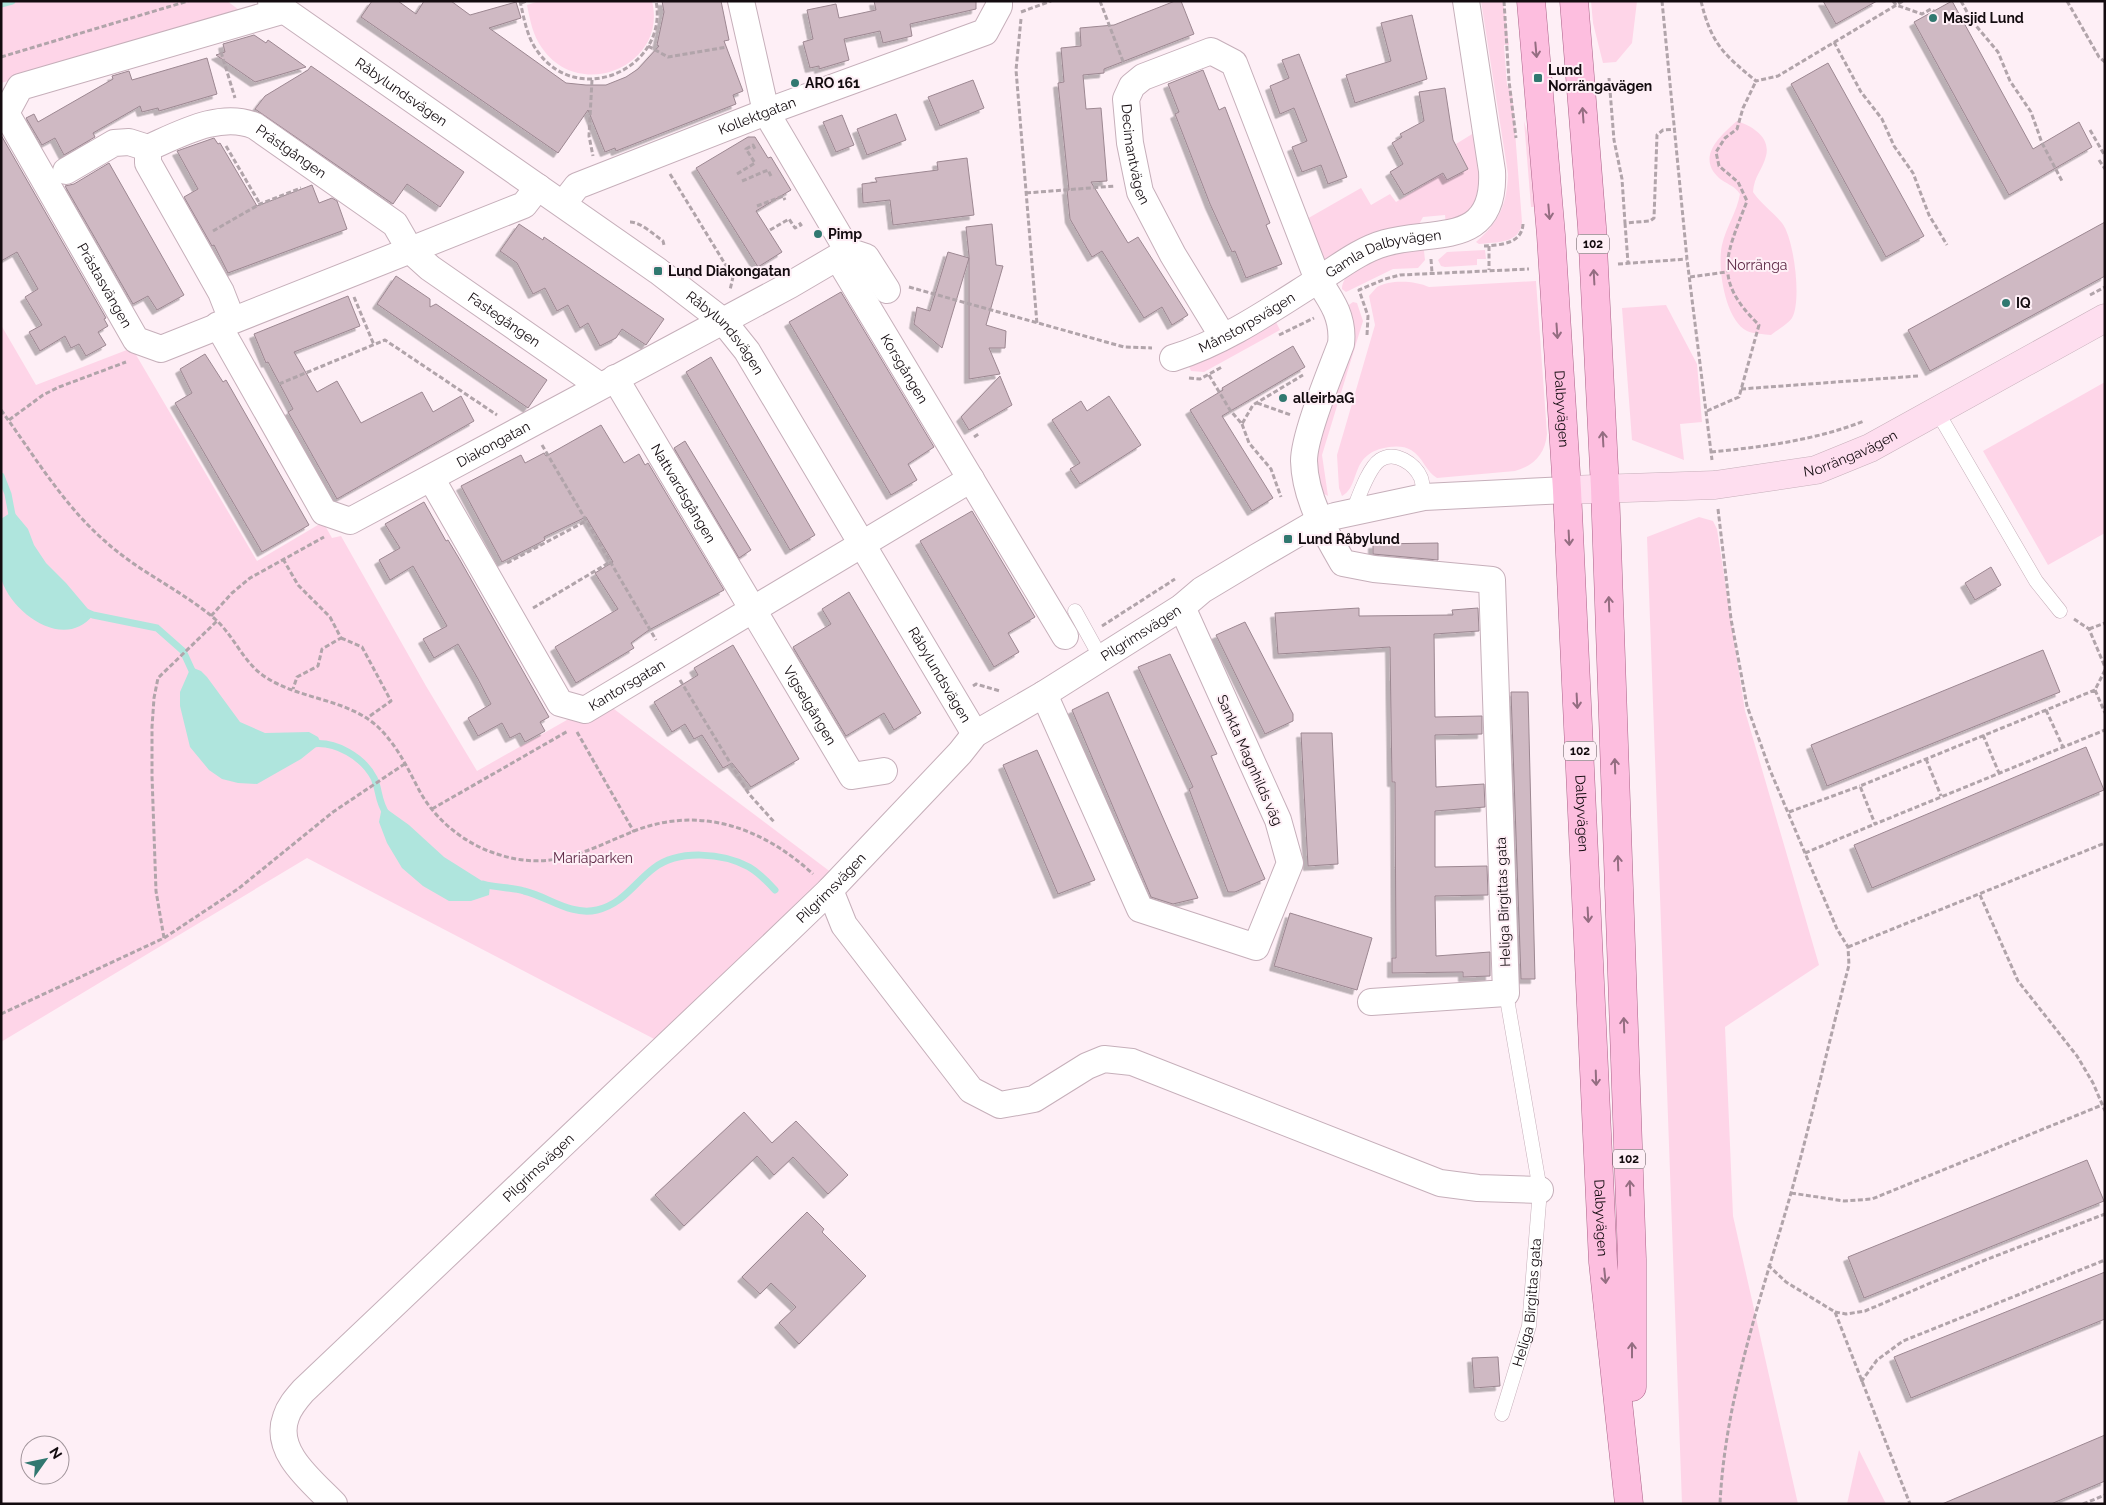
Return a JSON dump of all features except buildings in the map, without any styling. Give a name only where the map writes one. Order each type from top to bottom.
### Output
[{"type":"main road","name":"Dalbyvägen","points":[[1531,1],[1551,235],[1567,490],[1603,1262],[1630,1504]]},
{"type":"main road","name":"Dalbyvägen","points":[[1574,1],[1592,227],[1605,488],[1632,1249],[1630,1504]]},
{"type":"street","name":"Korsgången","points":[[741,1],[766,112],[843,255],[971,478],[1077,636]]},
{"type":"street","name":"Gamla Dalbyvägen","points":[[1319,521],[1306,479],[1304,459],[1308,439],[1341,344],[1342,332],[1335,306],[1318,280],[1364,251],[1383,243],[1460,231],[1474,222],[1489,202],[1492,193],[1492,171],[1466,1]]},
{"type":"street","name":"Kollektgatan","points":[[563,204],[577,186],[766,112],[985,32],[999,6],[1010,4]]},
{"type":"street","name":"Prästasvängen","points":[[149,345],[136,340],[6,113],[20,87],[216,32],[278,6]]},
{"type":"street","name":"Råbylundsvägen","points":[[278,6],[658,271],[723,321],[747,352],[974,734]]},
{"type":"street","name":"Decimantvägen","points":[[1223,338],[1173,255],[1137,184],[1130,143],[1126,99],[1132,86],[1143,77],[1211,52],[1234,63],[1318,280]]},
{"type":"street","points":[[66,172],[114,143],[129,142],[148,148],[178,135],[224,122]]},
{"type":"street","name":"Prästgången","points":[[224,122],[255,126],[330,177],[395,224],[410,250]]},
{"type":"street","points":[[148,148],[148,163],[221,292],[225,322],[257,395],[324,512],[339,517]]},
{"type":"street","points":[[149,345],[161,349],[345,274],[524,205],[538,187]]},
{"type":"street","name":"Fastegången","points":[[410,250],[430,268],[608,382]]},
{"type":"street","points":[[843,255],[866,257],[894,288]]},
{"type":"street","name":"Diakongatan","points":[[339,517],[350,521],[843,255]]},
{"type":"street","name":"Månstorpsvägen","points":[[1173,358],[1200,350],[1223,338],[1318,280]]},
{"type":"street","name":"Norrängavägen","points":[[1567,490],[1715,484],[1816,470],[1870,448],[1938,413],[2104,318]]},
{"type":"street","name":"Nattvardsgången","points":[[608,382],[752,608]]},
{"type":"street","name":"Kantorsgatan","points":[[431,478],[560,703],[585,710],[752,608],[862,544]]},
{"type":"street","points":[[862,544],[971,478]]},
{"type":"street","name":"Pilgrimsvägen","points":[[334,1504],[290,1455],[286,1443],[285,1417],[303,1391],[830,890],[960,753],[974,734],[1044,694],[1182,607],[1202,590],[1319,521],[1353,511],[1424,497],[1567,490]]},
{"type":"street","name":"Heliga Birgittas gata","points":[[1319,521],[1343,563],[1374,569],[1492,580],[1506,993]]},
{"type":"street","name":"Sankta Magnhilds väg","points":[[1044,694],[1140,909],[1256,947],[1290,862],[1278,820],[1182,607]]},
{"type":"street","name":"Vigselgången","points":[[752,608],[852,776],[884,771]]},
{"type":"street","points":[[830,890],[844,925],[971,1090],[1000,1105],[1034,1099],[1087,1066],[1104,1059],[1132,1062],[1440,1183],[1478,1188],[1540,1190]]},
{"type":"street","points":[[1371,1002],[1506,993]]},
{"type":"lane","points":[[1938,413],[2036,581],[2060,611]]},
{"type":"lane","points":[[1353,511],[1374,465],[1385,458],[1397,457],[1413,466],[1421,479],[1424,497]]},
{"type":"lane","points":[[1075,611],[1077,636],[1100,658]]},
{"type":"lane","name":"Heliga Birgittas gata","points":[[1502,1414],[1529,1326],[1540,1190],[1506,993]]},
{"type":"path","points":[[1,57],[188,1]]},
{"type":"path","points":[[527,1],[520,2],[530,38],[539,54],[552,67],[568,76],[592,80],[617,74],[639,58],[648,46],[657,21],[656,1]]},
{"type":"path","points":[[1100,1],[1132,86]]},
{"type":"path","points":[[1504,1],[1509,81]]},
{"type":"path","points":[[1662,1],[1676,129],[1687,259],[1731,619],[1742,684],[1755,728],[1838,929],[1848,948],[1849,965],[1791,1193],[1768,1265],[1732,1411],[1722,1469],[1720,1504]]},
{"type":"path","points":[[1701,1],[1707,25],[1725,55],[1756,80],[1778,76],[1903,1]]},
{"type":"path","points":[[1893,1],[1896,5],[1922,14],[1931,8],[1934,11]]},
{"type":"path","points":[[1961,1],[1972,21],[1998,52],[2010,81],[2031,112],[2042,143],[2062,182]]},
{"type":"path","points":[[2067,1],[2099,57],[2105,62]]},
{"type":"path","points":[[1010,4],[1037,324]]},
{"type":"path","points":[[216,32],[235,101],[224,122],[260,204]]},
{"type":"path","points":[[648,46],[665,56],[672,56],[722,48],[750,40]]},
{"type":"path","points":[[1834,42],[1861,92],[1882,119],[1894,146],[1912,174],[1929,214],[1947,245]]},
{"type":"path","points":[[1609,78],[1614,140],[1622,180],[1628,263]]},
{"type":"path","points":[[592,80],[589,136],[597,178]]},
{"type":"path","points":[[1707,411],[1739,397],[1759,325],[1740,306],[1726,272],[1728,255],[1747,202],[1738,182],[1719,166],[1716,152],[1725,138],[1737,129],[1743,108],[1756,80]]},
{"type":"path","points":[[1625,223],[1650,221],[1654,218],[1657,135],[1663,130],[1676,129]]},
{"type":"path","points":[[2090,130],[2105,156]]},
{"type":"path","points":[[737,174],[755,162],[746,149],[753,145],[755,149]]},
{"type":"path","points":[[658,154],[733,277],[728,294]]},
{"type":"path","points":[[2099,160],[2105,169]]},
{"type":"path","points":[[742,181],[768,170],[771,176]]},
{"type":"path","points":[[193,243],[260,204],[330,177]]},
{"type":"path","points":[[1026,193],[1137,184]]},
{"type":"path","points":[[756,206],[783,196],[785,200]]},
{"type":"path","points":[[770,230],[788,218],[795,228],[800,225],[798,221]]},
{"type":"path","points":[[1489,246],[1489,270]]},
{"type":"path","points":[[1610,264],[1687,259]]},
{"type":"path","points":[[1365,340],[1369,325],[1360,290],[1385,279],[1400,275],[1537,268]]},
{"type":"path","points":[[1690,277],[1726,272]]},
{"type":"path","points":[[345,274],[374,345]]},
{"type":"path","points":[[2089,296],[2105,287]]},
{"type":"path","points":[[894,288],[1129,348],[1164,346],[1173,358]]},
{"type":"path","points":[[257,395],[385,340],[524,427],[586,521],[749,794],[775,823]]},
{"type":"path","points":[[9,420],[44,395],[59,387],[133,360],[149,345]]},
{"type":"path","points":[[1242,424],[1249,408],[1306,373]]},
{"type":"path","points":[[1209,375],[1230,410],[1242,424],[1249,443],[1271,469],[1281,497]]},
{"type":"path","points":[[1741,389],[1918,376]]},
{"type":"path","points":[[1257,402],[1291,415]]},
{"type":"path","points":[[1,410],[67,502],[95,532],[128,560],[217,621],[256,669],[270,680],[339,704],[367,718],[386,735],[406,763],[432,809],[449,827],[478,846],[495,854],[524,860],[555,860],[584,854],[634,832],[660,824],[685,820],[710,822],[734,827],[773,843],[795,858],[830,890]]},
{"type":"path","points":[[1711,452],[1764,446],[1819,436],[1870,418]]},
{"type":"path","points":[[211,616],[239,586],[334,532],[339,517]]},
{"type":"path","points":[[486,574],[586,521]]},
{"type":"path","points":[[284,559],[298,586],[330,617],[342,638],[362,647],[391,701],[367,718]]},
{"type":"path","points":[[512,621],[610,562]]},
{"type":"path","points":[[1077,636],[1178,578]]},
{"type":"path","points":[[1789,812],[1860,786],[2095,690],[2105,668],[2088,629],[2060,611]]},
{"type":"path","points":[[164,938],[156,891],[152,727],[158,678],[217,621]]},
{"type":"path","points":[[2088,629],[2105,623]]},
{"type":"path","points":[[292,689],[297,678],[318,666],[322,650],[342,638]]},
{"type":"path","points":[[953,698],[976,684],[1001,691]]},
{"type":"path","points":[[2095,690],[2105,713]]},
{"type":"path","points":[[2046,710],[2063,747]]},
{"type":"path","points":[[432,809],[574,727],[634,832]]},
{"type":"path","points":[[1806,853],[2105,730]]},
{"type":"path","points":[[1983,736],[1999,773]]},
{"type":"path","points":[[1926,759],[1942,796]]},
{"type":"path","points":[[1,1014],[164,938],[238,888],[305,833],[406,763]]},
{"type":"path","points":[[1860,786],[1875,824]]},
{"type":"path","points":[[1848,948],[2105,843]]},
{"type":"path","points":[[1980,895],[2018,981],[2077,1056],[2105,1111]]},
{"type":"path","points":[[1791,1193],[1844,1200],[1872,1199],[2102,1105]]},
{"type":"path","points":[[1768,1265],[1786,1282],[1834,1312],[1846,1314],[1865,1311],[1980,1262],[2105,1214]]},
{"type":"path","points":[[1861,1382],[1877,1360],[1902,1341],[2105,1260]]},
{"type":"path","points":[[1834,1312],[1910,1504]]},
{"type":"path","points":[[2083,1504],[2105,1495]]},
{"type":"green space","points":[[1,1],[227,1],[246,15],[1,83]]},
{"type":"green space","points":[[539,1],[652,1],[653,24],[647,43],[634,58],[617,69],[598,74],[577,73],[558,64],[542,48],[536,38],[527,5]]},
{"type":"green space","points":[[1481,1],[1503,1],[1509,45],[1504,45],[1507,85],[1512,93],[1522,222],[1517,234],[1512,238],[1500,242],[1479,244],[1476,242],[1491,227],[1504,204],[1508,174]]},
{"type":"green space","points":[[1591,1],[1637,1],[1632,43],[1616,62],[1603,63],[1593,23]]},
{"type":"green space","points":[[1524,121],[1532,149],[1536,207],[1531,207]]},
{"type":"green space","name":"Norränga","points":[[1737,121],[1754,129],[1766,143],[1766,156],[1755,181],[1753,192],[1782,223],[1793,255],[1796,284],[1795,310],[1792,318],[1771,335],[1749,332],[1739,325],[1728,305],[1724,292],[1721,266],[1722,245],[1740,194],[1719,178],[1712,170],[1710,155],[1718,140]]},
{"type":"green space","points":[[1477,131],[1484,183],[1477,205],[1446,226],[1445,215],[1423,217],[1417,228],[1329,265],[1320,257],[1305,220],[1361,188],[1371,205],[1390,194],[1396,202],[1431,180],[1433,162],[1447,180],[1468,169],[1456,144]]},
{"type":"green space","points":[[1421,246],[1424,251],[1425,260],[1418,268],[1393,269],[1346,292],[1342,289],[1345,280],[1362,265],[1387,255]]},
{"type":"green space","points":[[1485,250],[1486,259],[1477,259],[1477,265],[1445,267],[1441,266],[1438,260],[1447,252]]},
{"type":"green space","points":[[1536,281],[1547,434],[1544,448],[1537,458],[1528,466],[1515,471],[1437,478],[1430,472],[1419,456],[1411,450],[1389,447],[1376,450],[1361,462],[1352,485],[1342,496],[1339,488],[1337,455],[1375,325],[1369,296],[1376,288],[1383,284],[1396,282],[1411,282],[1429,287]]},
{"type":"green space","points":[[1353,302],[1357,303],[1363,321],[1322,455],[1328,496],[1320,492],[1315,450],[1346,307]]},
{"type":"green space","points":[[1666,305],[1697,364],[1702,422],[1680,424],[1684,460],[1632,440],[1622,308]]},
{"type":"green space","points":[[1276,322],[1280,330],[1204,372],[1191,371],[1188,364]]},
{"type":"green space","name":"Mariaparken","points":[[1,325],[36,385],[132,348],[257,561],[323,522],[332,538],[341,536],[426,686],[477,771],[602,700],[840,879],[658,1041],[307,858],[1,1042]]},
{"type":"green space","points":[[2105,382],[2105,533],[2048,565],[1983,451]]},
{"type":"green space","points":[[1699,517],[1713,521],[1717,529],[1745,711],[1819,965],[1725,1027],[1733,1216],[1798,1504],[1682,1504],[1647,537]]},
{"type":"green space","points":[[1859,1450],[1886,1504],[1847,1504]]},
{"type":"shaded area","points":[[13,511],[28,529],[34,545],[46,563],[93,615],[82,625],[69,630],[55,629],[41,624],[28,616],[8,593],[1,576],[1,519]]},
{"type":"shaded area","points":[[191,667],[201,671],[207,677],[240,722],[265,733],[309,732],[318,737],[321,743],[301,759],[257,784],[238,783],[222,779],[209,770],[190,747],[180,706],[180,692]]},
{"type":"shaded area","points":[[381,805],[409,825],[444,857],[490,886],[489,895],[471,901],[449,901],[423,886],[402,868],[387,843],[379,822]]},
{"type":"waterway","points":[[1,4],[12,1]]},
{"type":"waterway","points":[[1,476],[8,494],[13,520]]},
{"type":"waterway","points":[[86,612],[157,628],[183,651],[194,675]]},
{"type":"waterway","points":[[312,744],[330,745],[339,748],[363,763],[374,778],[387,815]]},
{"type":"waterway","points":[[483,884],[524,891],[569,908],[587,911],[597,910],[621,898],[654,868],[664,862],[676,858],[701,855],[727,859],[749,867],[763,877],[775,890]]},
{"type":"place","name":"Masjid Lund","points":[[1933,18]]},
{"type":"place","name":"Lund Norrängavägen","points":[[1538,78]]},
{"type":"place","name":"ARO 161","points":[[795,83]]},
{"type":"place","name":"Pimp","points":[[818,234]]},
{"type":"place","name":"Lund Diakongatan","points":[[658,271]]},
{"type":"place","name":"IQ","points":[[2006,303]]},
{"type":"place","name":"alleirbaG","points":[[1283,398]]},
{"type":"place","name":"Lund Råbylund","points":[[1288,539]]}]
